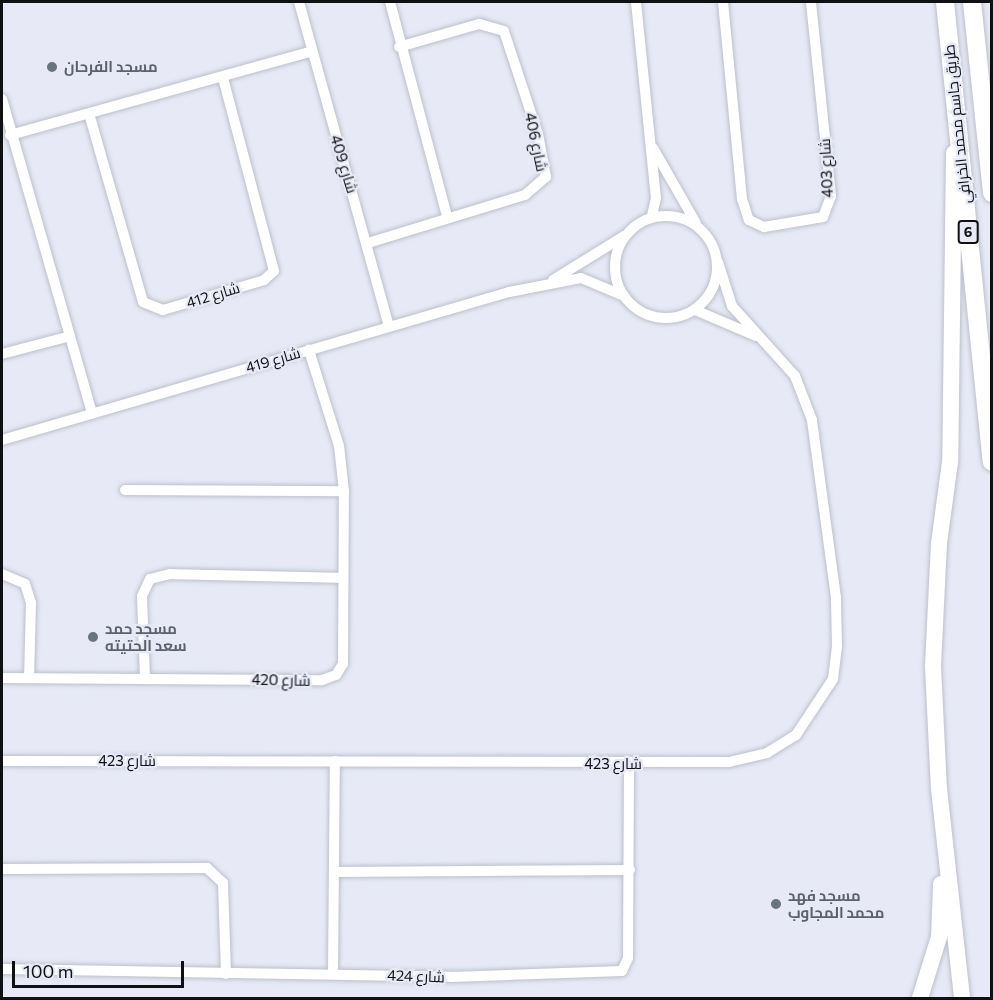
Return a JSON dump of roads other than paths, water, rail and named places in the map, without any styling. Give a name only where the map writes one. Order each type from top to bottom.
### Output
[{"type":"highway","name":"طريق جاسم محمد الخرافي","points":[[945,2],[992,462]]},
{"type":"highway","name":"طريق جاسم محمد الخرافي","points":[[972,2],[992,193]]},
{"type":"main road","points":[[972,2],[992,109]]},
{"type":"main road","points":[[954,95],[950,462],[939,543],[933,666],[943,829],[962,999]]},
{"type":"main road","points":[[920,999],[939,937],[943,829]]},
{"type":"street","name":"شارع 409","points":[[299,2],[309,52],[368,243],[389,326]]},
{"type":"street","points":[[390,2],[399,47],[447,216]]},
{"type":"street","points":[[636,2],[656,198],[652,216]]},
{"type":"street","name":"شارع 403","points":[[723,2],[742,199],[749,220],[764,227],[823,217],[831,196],[811,2]]},
{"type":"street","name":"شارع 406","points":[[368,243],[537,187],[546,177],[538,134],[504,31],[494,24],[399,47]]},
{"type":"street","points":[[10,135],[90,117],[309,52]]},
{"type":"street","name":"شارع 412","points":[[90,117],[143,302],[163,310],[264,280],[274,271],[223,78]]},
{"type":"street","points":[[2,99],[67,337],[92,413]]},
{"type":"street","points":[[648,136],[677,198],[712,241],[718,262],[712,289],[695,310],[657,318],[624,296],[616,278],[616,255],[626,234],[652,216],[676,215],[698,225]]},
{"type":"street","name":"شارع 419","points":[[545,284],[626,234]]},
{"type":"street","name":"شارع 423","points":[[2,761],[335,761],[629,765],[729,762],[767,753],[796,735],[833,679],[836,598],[812,420],[795,376],[732,306],[718,262]]},
{"type":"street","name":"شارع 419","points":[[2,440],[389,326],[545,284],[581,278],[624,296]]},
{"type":"street","name":"شارع 423","points":[[695,310],[764,340]]},
{"type":"street","points":[[2,354],[67,337]]},
{"type":"street","name":"شارع 420","points":[[2,678],[322,680],[336,675],[343,664],[344,490],[339,446],[309,350]]},
{"type":"street","points":[[124,490],[344,490]]},
{"type":"street","points":[[2,574],[25,584],[31,603],[28,678]]},
{"type":"street","points":[[145,678],[142,596],[150,579],[170,574],[343,578]]},
{"type":"street","points":[[333,973],[335,761]]},
{"type":"street","name":"شارع 424","points":[[2,969],[226,974],[333,973],[451,978],[622,971],[628,958],[629,765]]},
{"type":"street","points":[[2,869],[207,868],[223,883],[226,974]]},
{"type":"street","points":[[334,872],[630,870]]},
{"type":"place","name":"مسجد الفرحان","points":[[52,67]]},
{"type":"place","name":"مسجد حمد سعد الحتيته","points":[[93,637]]},
{"type":"place","name":"مسجد فهد محمد المجاوب","points":[[776,904]]}]
